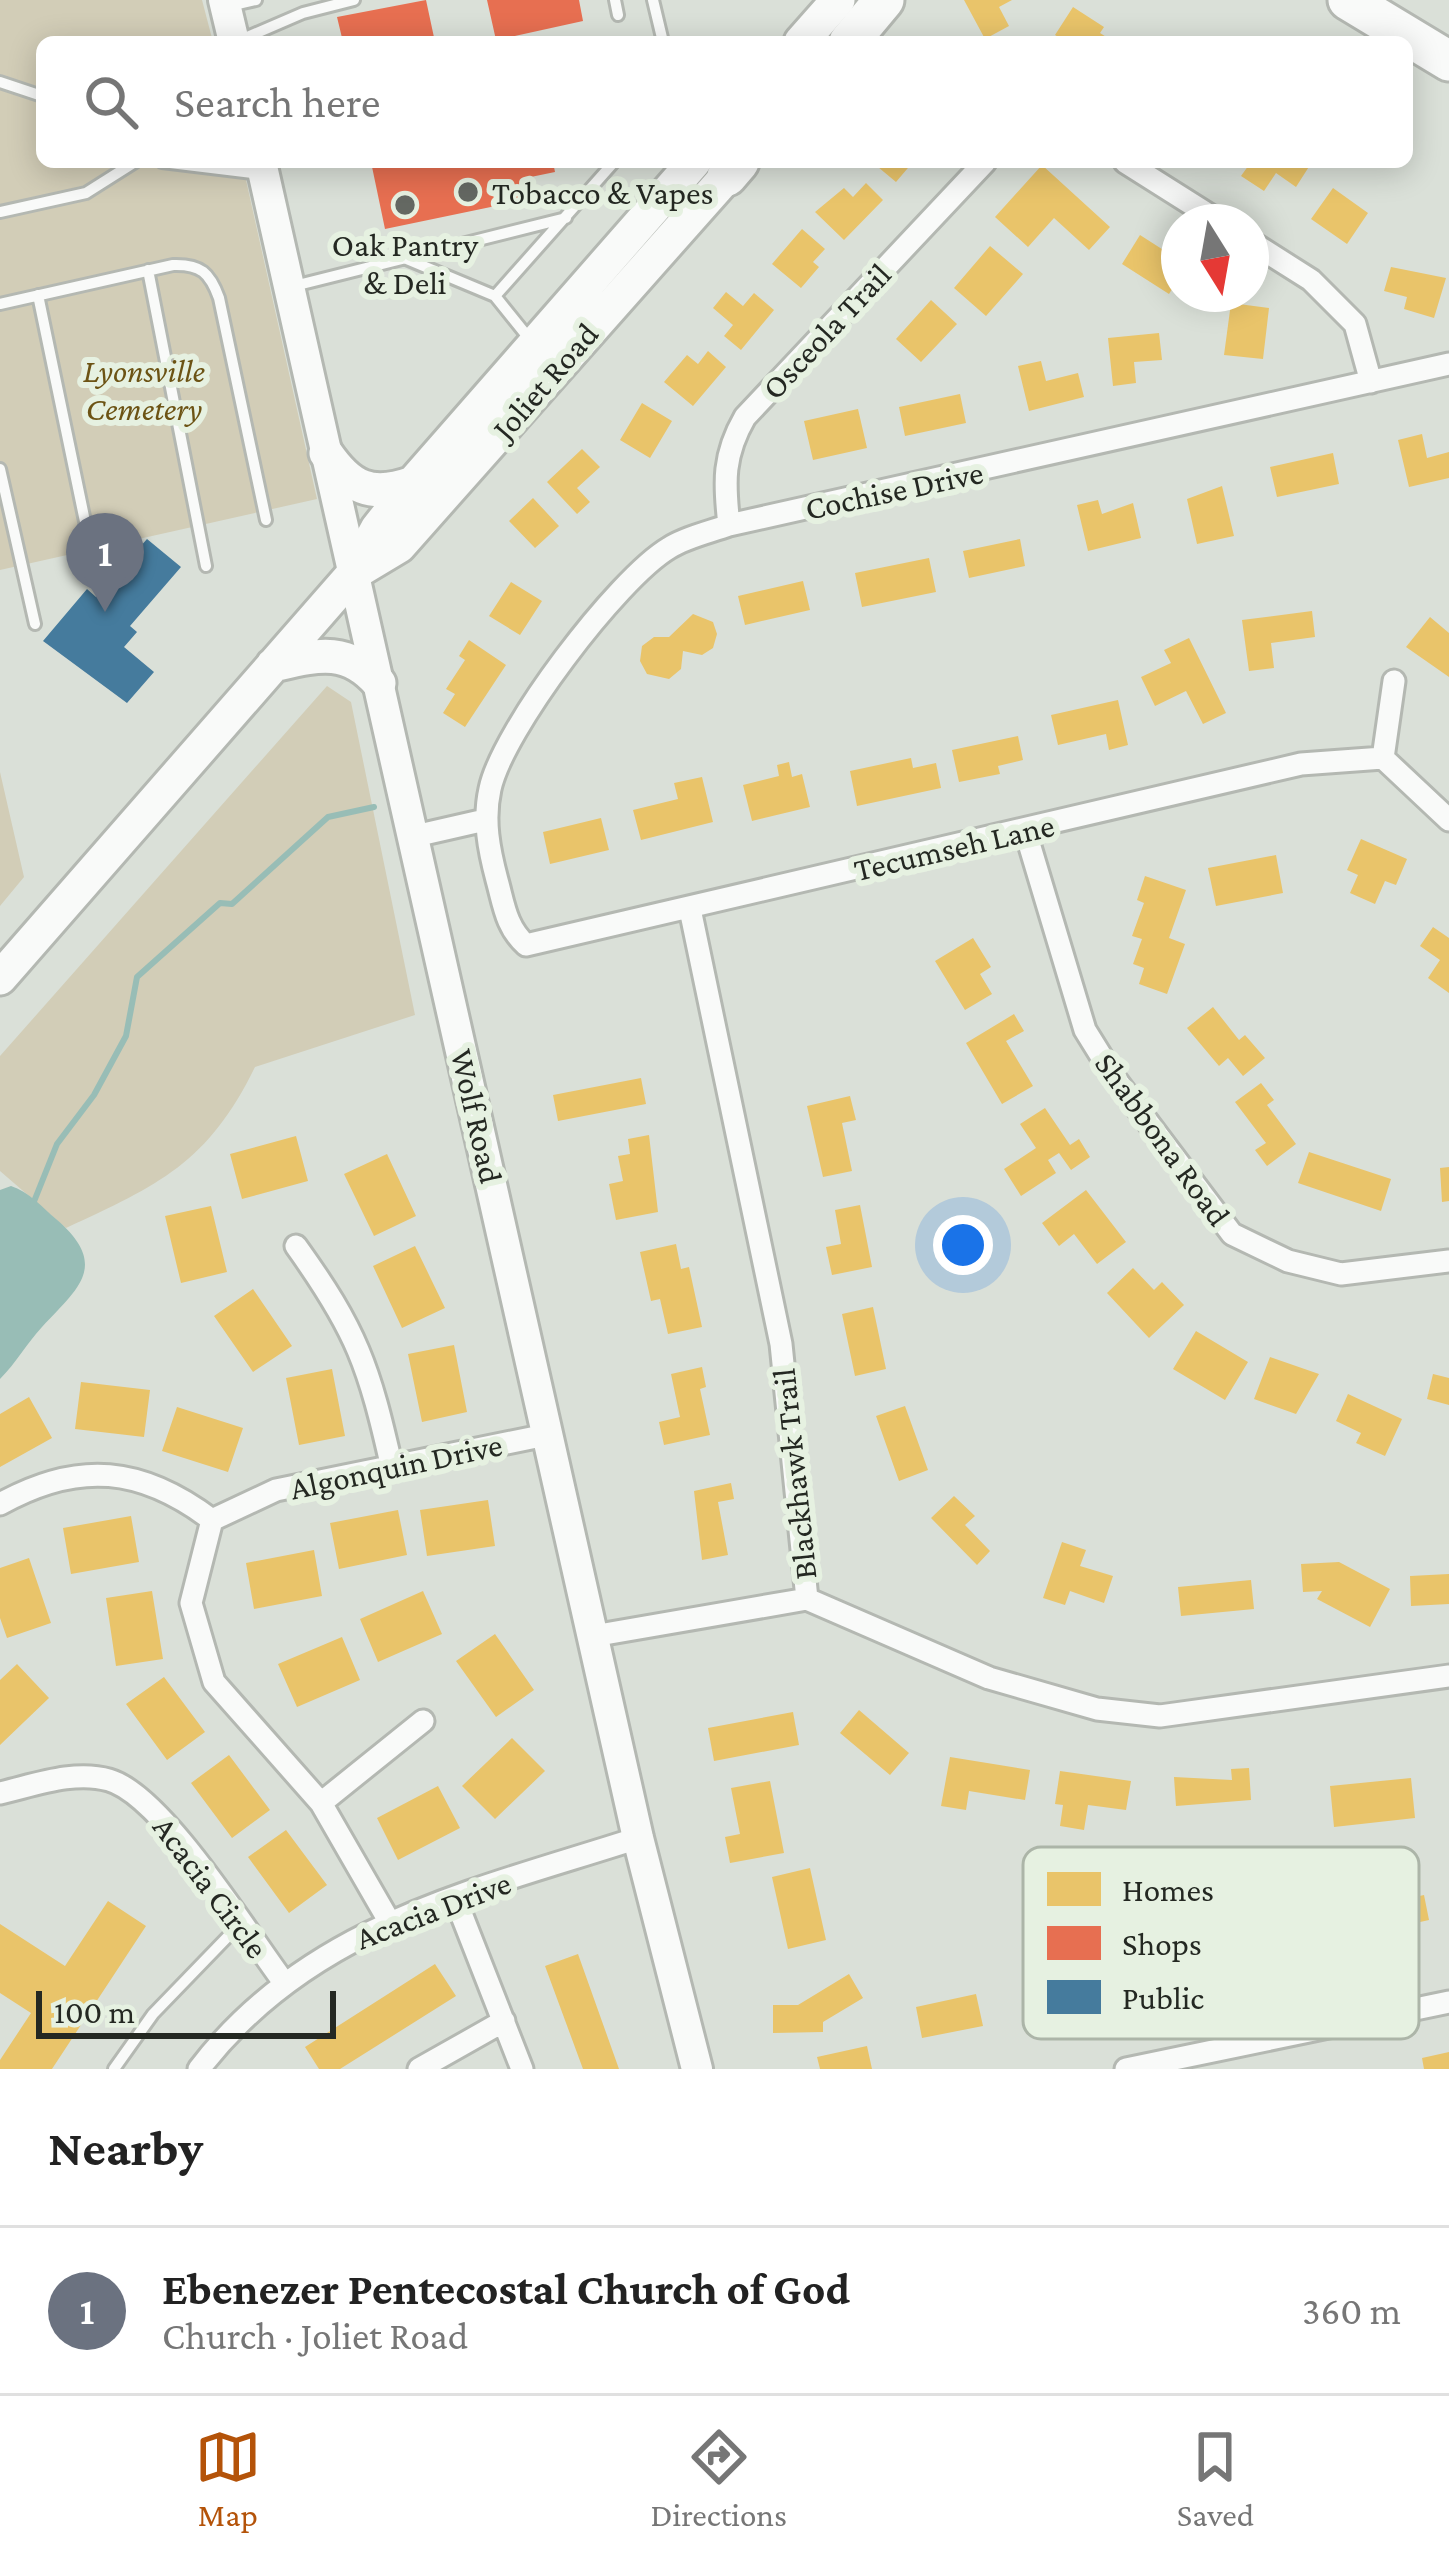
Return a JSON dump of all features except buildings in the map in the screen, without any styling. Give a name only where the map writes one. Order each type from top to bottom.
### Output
[{"type":"highway","points":[[843,36],[872,0]]},
{"type":"highway","points":[[854,36],[884,0]]},
{"type":"highway","points":[[1348,0],[1408,36]]},
{"type":"highway","points":[[1413,39],[1449,61]]},
{"type":"main road","points":[[806,36],[838,0]]},
{"type":"main road","name":"Joliet Road","points":[[0,978],[353,574],[377,529],[413,483],[534,345],[715,168]]},
{"type":"main road","name":"Joliet Road","points":[[353,574],[399,546],[715,168]]},
{"type":"main road","points":[[326,453],[344,479],[362,489],[383,492],[413,483]]},
{"type":"main road","points":[[273,665],[335,654],[353,658],[379,683]]},
{"type":"street","points":[[234,36],[235,2]]},
{"type":"street","name":"Wolf Road","points":[[262,168],[638,1838],[697,2069]]},
{"type":"street","name":"Osceola Trail","points":[[729,525],[723,478],[727,448],[745,416],[980,168]]},
{"type":"street","points":[[1134,168],[1192,204]]},
{"type":"street","points":[[1269,253],[1312,280],[1355,324],[1371,382]]},
{"type":"street","name":"Cochise Drive","points":[[485,820],[490,784],[588,624],[634,574],[670,546],[729,525],[1449,364]]},
{"type":"street","points":[[1394,681],[1383,758],[1449,820]]},
{"type":"street","name":"Tecumseh Lane","points":[[485,820],[511,932],[526,945],[1301,764],[1383,758]]},
{"type":"street","points":[[415,836],[485,820]]},
{"type":"street","name":"Shabbona Road","points":[[1025,830],[1085,1030],[1115,1080],[1232,1234],[1288,1261],[1341,1274],[1449,1261]]},
{"type":"street","name":"Blackhawk Trail","points":[[690,909],[782,1344],[807,1599],[989,1678],[1097,1709],[1160,1716],[1449,1676]]},
{"type":"street","points":[[296,1246],[345,1315],[370,1368],[392,1468]]},
{"type":"street","name":"Algonquin Drive","points":[[212,1520],[276,1490],[546,1435]]},
{"type":"street","points":[[0,1504],[54,1484],[110,1473],[170,1488],[212,1520],[191,1603],[214,1682],[321,1803],[389,1921]]},
{"type":"street","points":[[593,1636],[807,1599]]},
{"type":"street","points":[[321,1803],[423,1721]]},
{"type":"street","name":"Acacia Circle","points":[[0,1793],[75,1777],[124,1786],[171,1830],[283,1981]]},
{"type":"street","name":"Acacia Drive","points":[[199,2069],[283,1981],[389,1921],[638,1838]]},
{"type":"street","points":[[455,1898],[522,2069]]},
{"type":"street","points":[[1419,2008],[1449,2002]]},
{"type":"street","points":[[419,2069],[504,2021]]},
{"type":"street","points":[[1126,2069],[1271,2039]]},
{"type":"lane","points":[[248,36],[303,13],[354,0]]},
{"type":"lane","points":[[615,0],[618,15]]},
{"type":"lane","points":[[653,0],[662,36]]},
{"type":"lane","points":[[0,82],[36,94]]},
{"type":"lane","points":[[0,212],[86,193],[110,183],[128,168]]},
{"type":"lane","points":[[495,296],[609,168]]},
{"type":"lane","points":[[289,287],[566,218]]},
{"type":"lane","points":[[404,259],[495,296],[534,345]]},
{"type":"lane","points":[[0,304],[148,270],[190,264],[208,274],[214,283],[266,520]]},
{"type":"lane","points":[[148,270],[206,566]]},
{"type":"lane","points":[[38,296],[93,560]]},
{"type":"lane","points":[[0,469],[35,624]]},
{"type":"lane","points":[[114,2069],[153,2014],[241,1924]]},
{"type":"green space","name":"Lyonsville Cemetery","points":[[0,0],[202,0],[211,36],[36,36],[36,168],[243,168],[317,499],[0,570]]},
{"type":"green space","points":[[327,686],[351,702],[415,1015],[255,1067],[219,1127],[178,1167],[66,1228],[0,1171],[0,1056]]},
{"type":"green space","points":[[0,772],[24,877],[0,906]]},
{"type":"water","points":[[11,1186],[35,1200],[73,1236],[85,1264],[76,1289],[0,1379],[0,1190]]},
{"type":"waterway","points":[[33,1204],[57,1144],[94,1095],[126,1036],[137,977],[220,903],[232,904],[328,817],[374,807]]},
{"type":"place","name":"Tobacco & Vapes","points":[[468,192]]},
{"type":"place","name":"Oak Pantry & Deli","points":[[405,205]]},
{"type":"place","name":"Ebenezer Pentecostal Church of God","points":[[105,612]]}]
